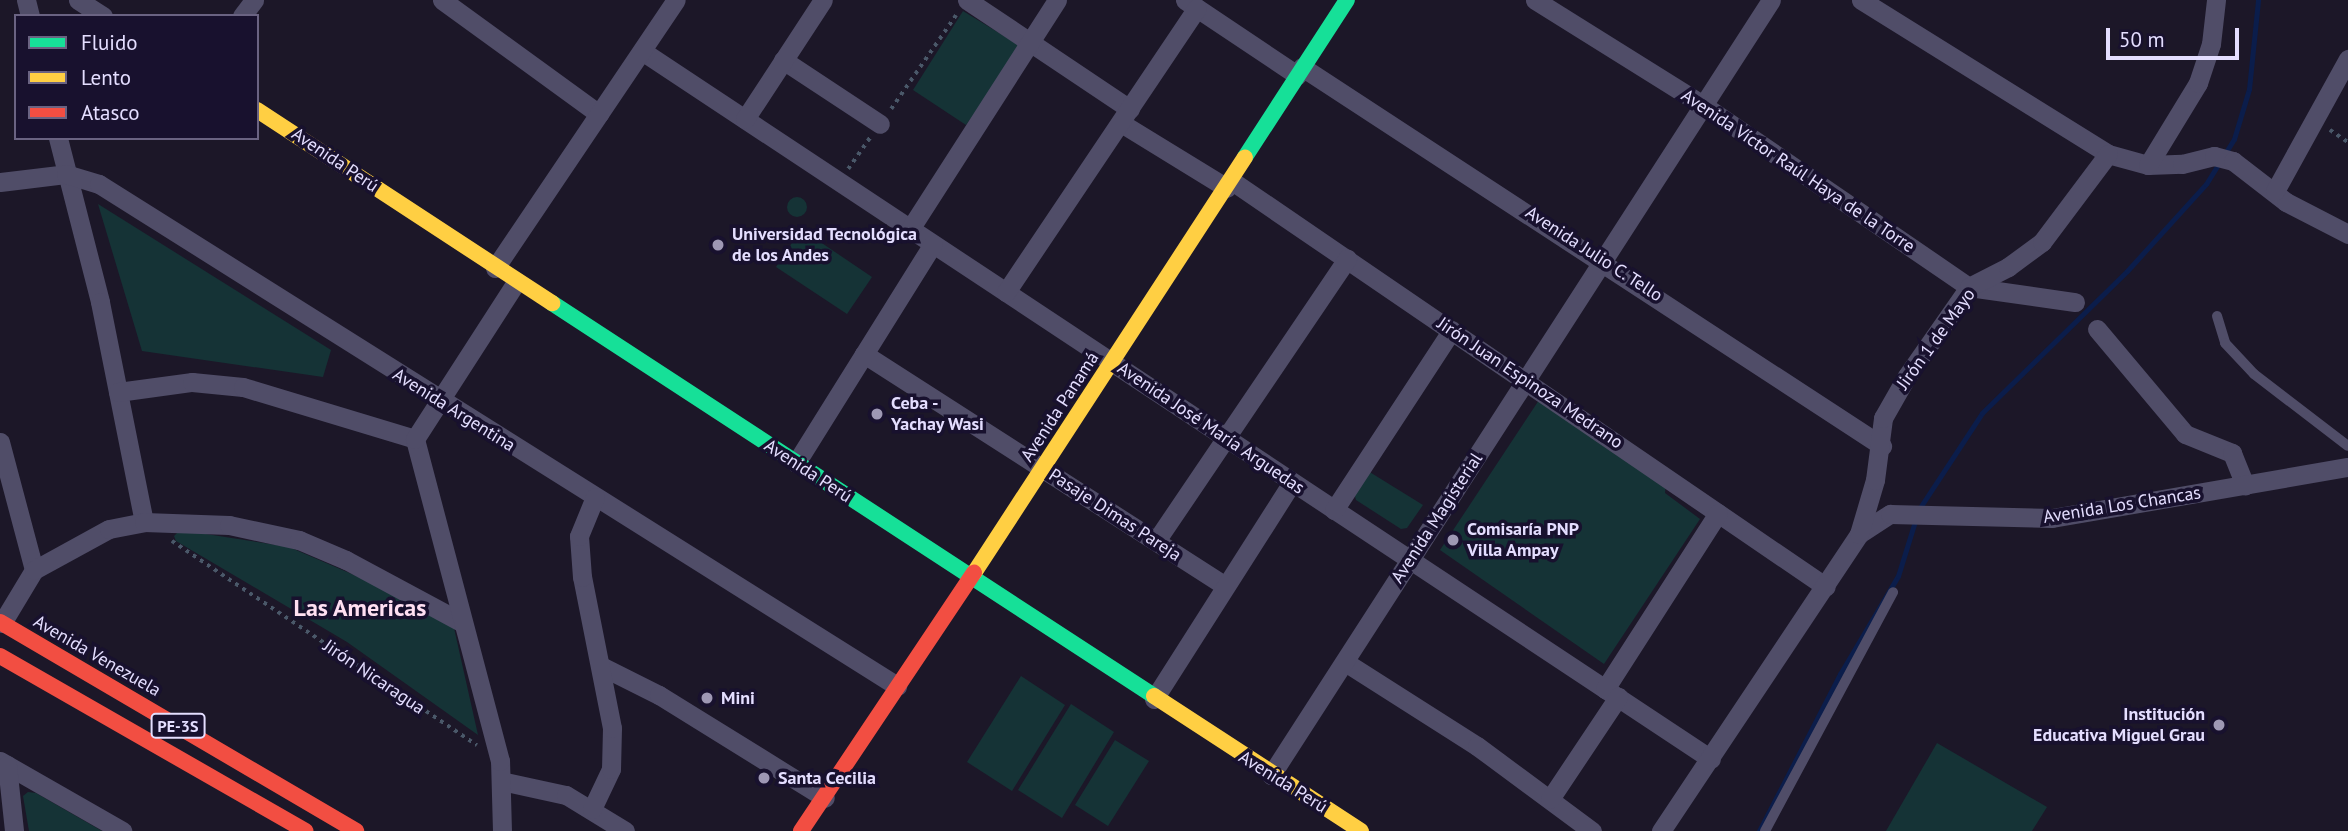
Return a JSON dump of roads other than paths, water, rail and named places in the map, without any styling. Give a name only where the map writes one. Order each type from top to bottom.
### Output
[{"type":"main road","name":"Avenida Panamá","points":[[801,831],[971,578],[1347,0]]},
{"type":"main road","name":"Avenida Perú","points":[[259,111],[1154,699],[1361,831]]},
{"type":"main road","name":"Avenida Venezuela","points":[[1,622],[356,831]]},
{"type":"main road","name":"PE-3S","points":[[0,656],[305,831]]},
{"type":"street","points":[[78,0],[100,14]]},
{"type":"street","points":[[495,268],[677,0]]},
{"type":"street","points":[[744,119],[823,0]]},
{"type":"street","points":[[910,229],[1057,0]]},
{"type":"street","name":"Avenida Víctor Raúl Haya de la Torre","points":[[1535,0],[1706,107],[1969,287],[2075,302]]},
{"type":"street","name":"Avenida Magisterial","points":[[1271,775],[1601,260],[1706,107],[1771,0]]},
{"type":"street","points":[[1861,0],[2108,153],[2148,165],[2224,159],[2348,234]]},
{"type":"street","points":[[2148,165],[2198,83],[2211,44],[2216,0]]},
{"type":"street","points":[[444,1],[599,114]]},
{"type":"street","points":[[1006,292],[1126,116],[1191,4]]},
{"type":"street","name":"Avenida Julio C. Tello","points":[[1191,4],[1601,260],[1882,446]]},
{"type":"street","name":"Jirón Juan Espinoza Medrano","points":[[963,6],[1030,42],[1126,116],[1347,259],[1826,587]]},
{"type":"street","name":"Avenida José María Arguedas","points":[[642,51],[1711,759]]},
{"type":"street","points":[[2275,191],[2348,59]]},
{"type":"street","points":[[783,60],[880,124]]},
{"type":"street","points":[[58,140],[118,392],[144,522]]},
{"type":"street","name":"Jirón 1 de Mayo","points":[[1858,534],[1882,446],[1883,418],[1969,287],[2008,267],[2042,242],[2108,153]]},
{"type":"street","name":"Avenida Argentina","points":[[0,182],[66,174],[99,184],[897,686]]},
{"type":"street","points":[[796,463],[933,244]]},
{"type":"street","points":[[1156,541],[1347,259]]},
{"type":"street","points":[[502,831],[501,771],[415,439],[437,399],[516,282]]},
{"type":"street","points":[[2097,329],[2185,433],[2232,453],[2245,485]]},
{"type":"street","points":[[1334,510],[1452,330]]},
{"type":"street","name":"Pasaje Dimas Pareja","points":[[864,354],[1224,585]]},
{"type":"street","points":[[118,392],[192,382],[243,387],[415,439]]},
{"type":"street","points":[[0,442],[34,570]]},
{"type":"street","name":"Avenida Los Chancas","points":[[1858,534],[1882,517],[1904,514],[2052,518],[2348,467]]},
{"type":"street","points":[[1154,699],[1224,585],[1292,482]]},
{"type":"street","points":[[592,809],[611,769],[611,728],[603,667],[582,577],[579,536],[595,497]]},
{"type":"street","points":[[1550,799],[1718,513]]},
{"type":"street","points":[[1,622],[34,570],[110,529],[144,522],[229,525],[299,540],[346,560],[461,622]]},
{"type":"street","points":[[1661,831],[1826,587],[1858,534]]},
{"type":"street","points":[[1345,662],[1477,746],[1592,831]]},
{"type":"street","points":[[603,667],[659,695],[825,798]]},
{"type":"street","points":[[3,763],[14,831]]},
{"type":"street","points":[[3,763],[122,831]]},
{"type":"street","points":[[501,771],[566,795],[625,831]]},
{"type":"lane","points":[[2217,316],[2225,343],[2254,374],[2348,446]]},
{"type":"lane","points":[[1765,831],[1894,592]]},
{"type":"waterway","points":[[1919,509],[1982,413],[2127,271],[2206,184],[2234,139],[2249,89],[2258,0]]},
{"type":"waterway","points":[[1759,831],[1840,674],[1898,576],[1916,518]]},
{"type":"place","name":"Universidad Tecnológica de los Andes","points":[[718,245]]},
{"type":"place","name":"Ceba - Yachay Wasi","points":[[877,414]]},
{"type":"place","name":"Comisaría PNP Villa Ampay","points":[[1453,540]]},
{"type":"place","name":"Mini","points":[[707,698]]},
{"type":"place","name":"Institución Educativa Miguel Grau","points":[[2219,725]]},
{"type":"place","name":"Santa Cecilia","points":[[764,778]]},
{"type":"district","name":"Las Americas","points":[[360,608]]}]
